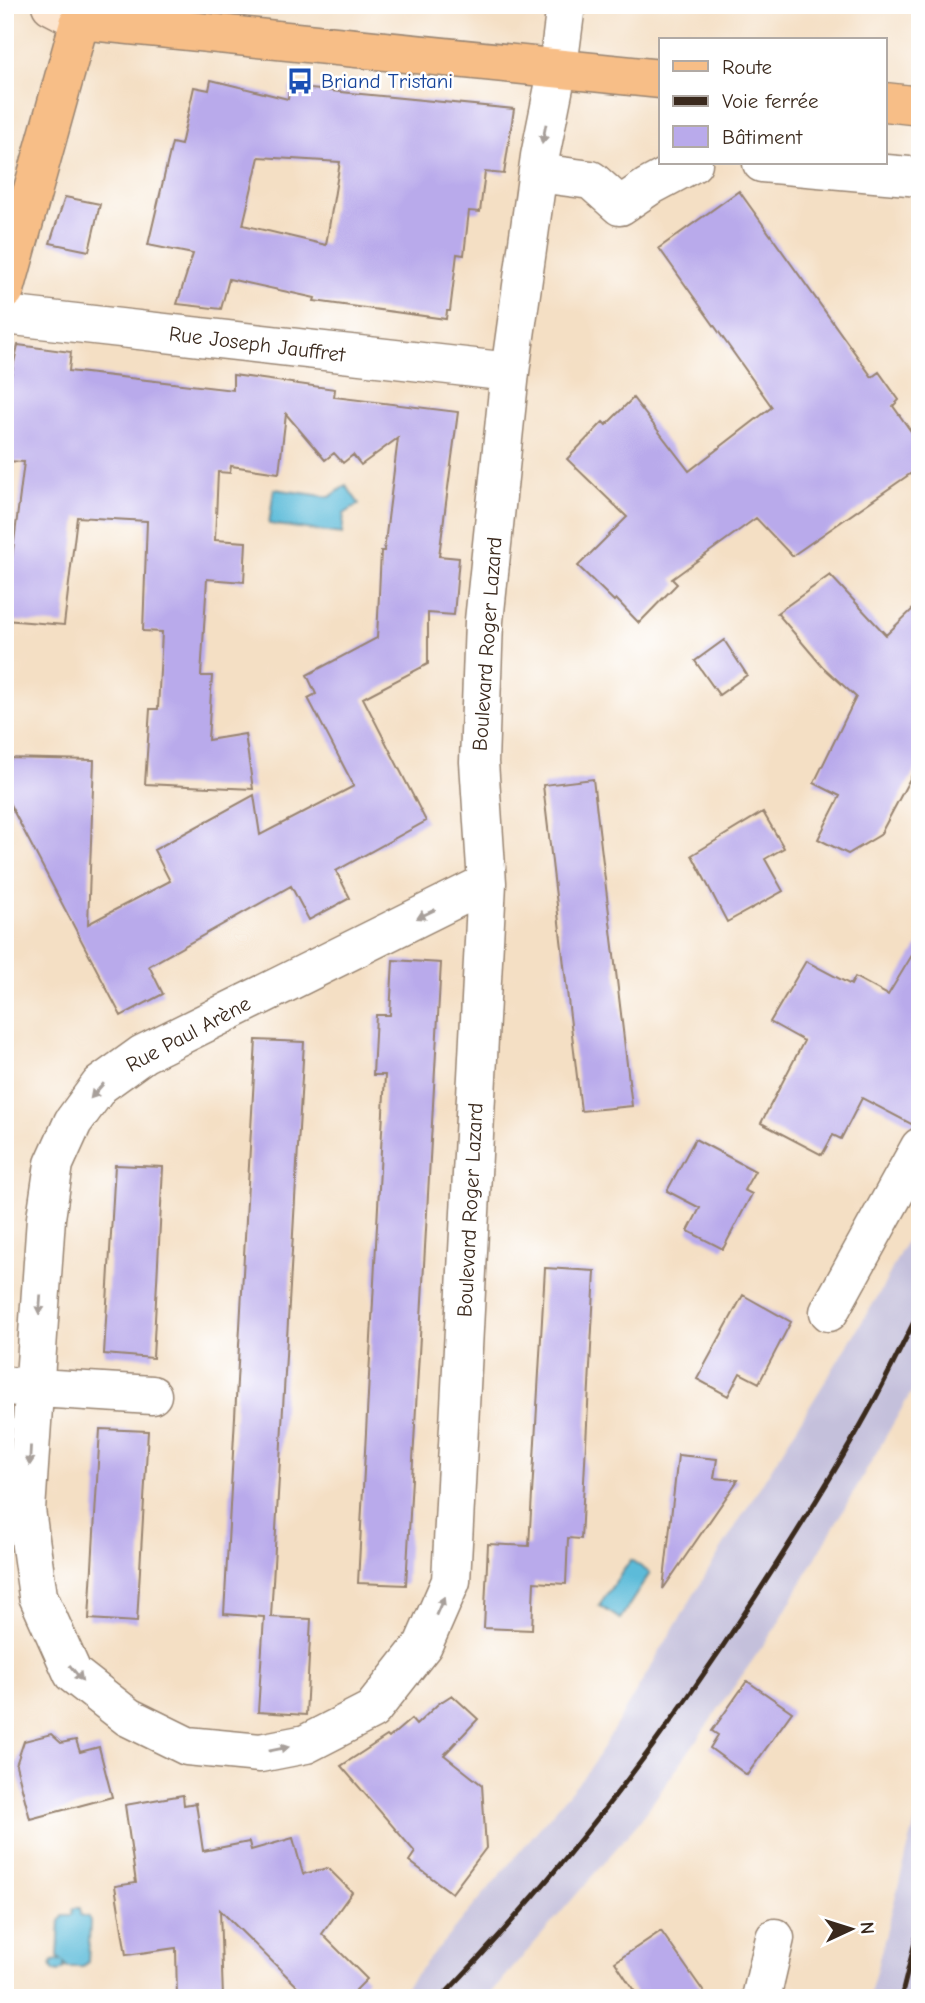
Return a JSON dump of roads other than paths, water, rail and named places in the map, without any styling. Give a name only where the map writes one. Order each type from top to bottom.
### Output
[{"type":"main road","points":[[5,290],[72,10],[659,79]]},
{"type":"main road","points":[[886,102],[920,106]]},
{"type":"street","name":"Boulevard Roger Lazard","points":[[20,1387],[26,1510],[38,1597],[73,1674],[128,1717],[187,1746],[260,1753],[306,1744],[372,1710],[423,1645],[451,1581],[487,883],[479,762],[484,621],[510,372],[538,173],[558,68],[566,5]]},
{"type":"street","points":[[538,173],[591,180],[620,206],[648,187],[692,164]]},
{"type":"street","points":[[773,164],[920,177]]},
{"type":"street","name":"Rue Joseph Jauffret","points":[[5,315],[510,372]]},
{"type":"street","name":"Rue Paul Arène","points":[[20,1387],[54,1164],[73,1122],[100,1085],[143,1054],[487,883]]},
{"type":"street","points":[[829,1311],[920,1147]]},
{"type":"street","points":[[20,1387],[152,1395]]},
{"type":"street","points":[[761,1998],[775,1938]]},
{"type":"water","points":[[346,485],[359,504],[344,514],[342,534],[269,524],[274,489],[330,497]]},
{"type":"water","points":[[631,1560],[650,1573],[620,1619],[599,1605]]},
{"type":"water","points":[[73,1908],[80,1908],[80,1915],[89,1917],[88,1962],[83,1967],[67,1967],[64,1963],[64,1968],[58,1972],[54,1971],[51,1965],[53,1961],[61,1960],[58,1957],[60,1921],[64,1915],[72,1915]]},
{"type":"railway","points":[[441,1998],[485,1952],[568,1856],[683,1704],[798,1531],[854,1438],[920,1310]]},
{"type":"railway","points":[[901,1998],[920,1922]]},
{"type":"place","name":"Briand Tristani","points":[[300,81]]}]
